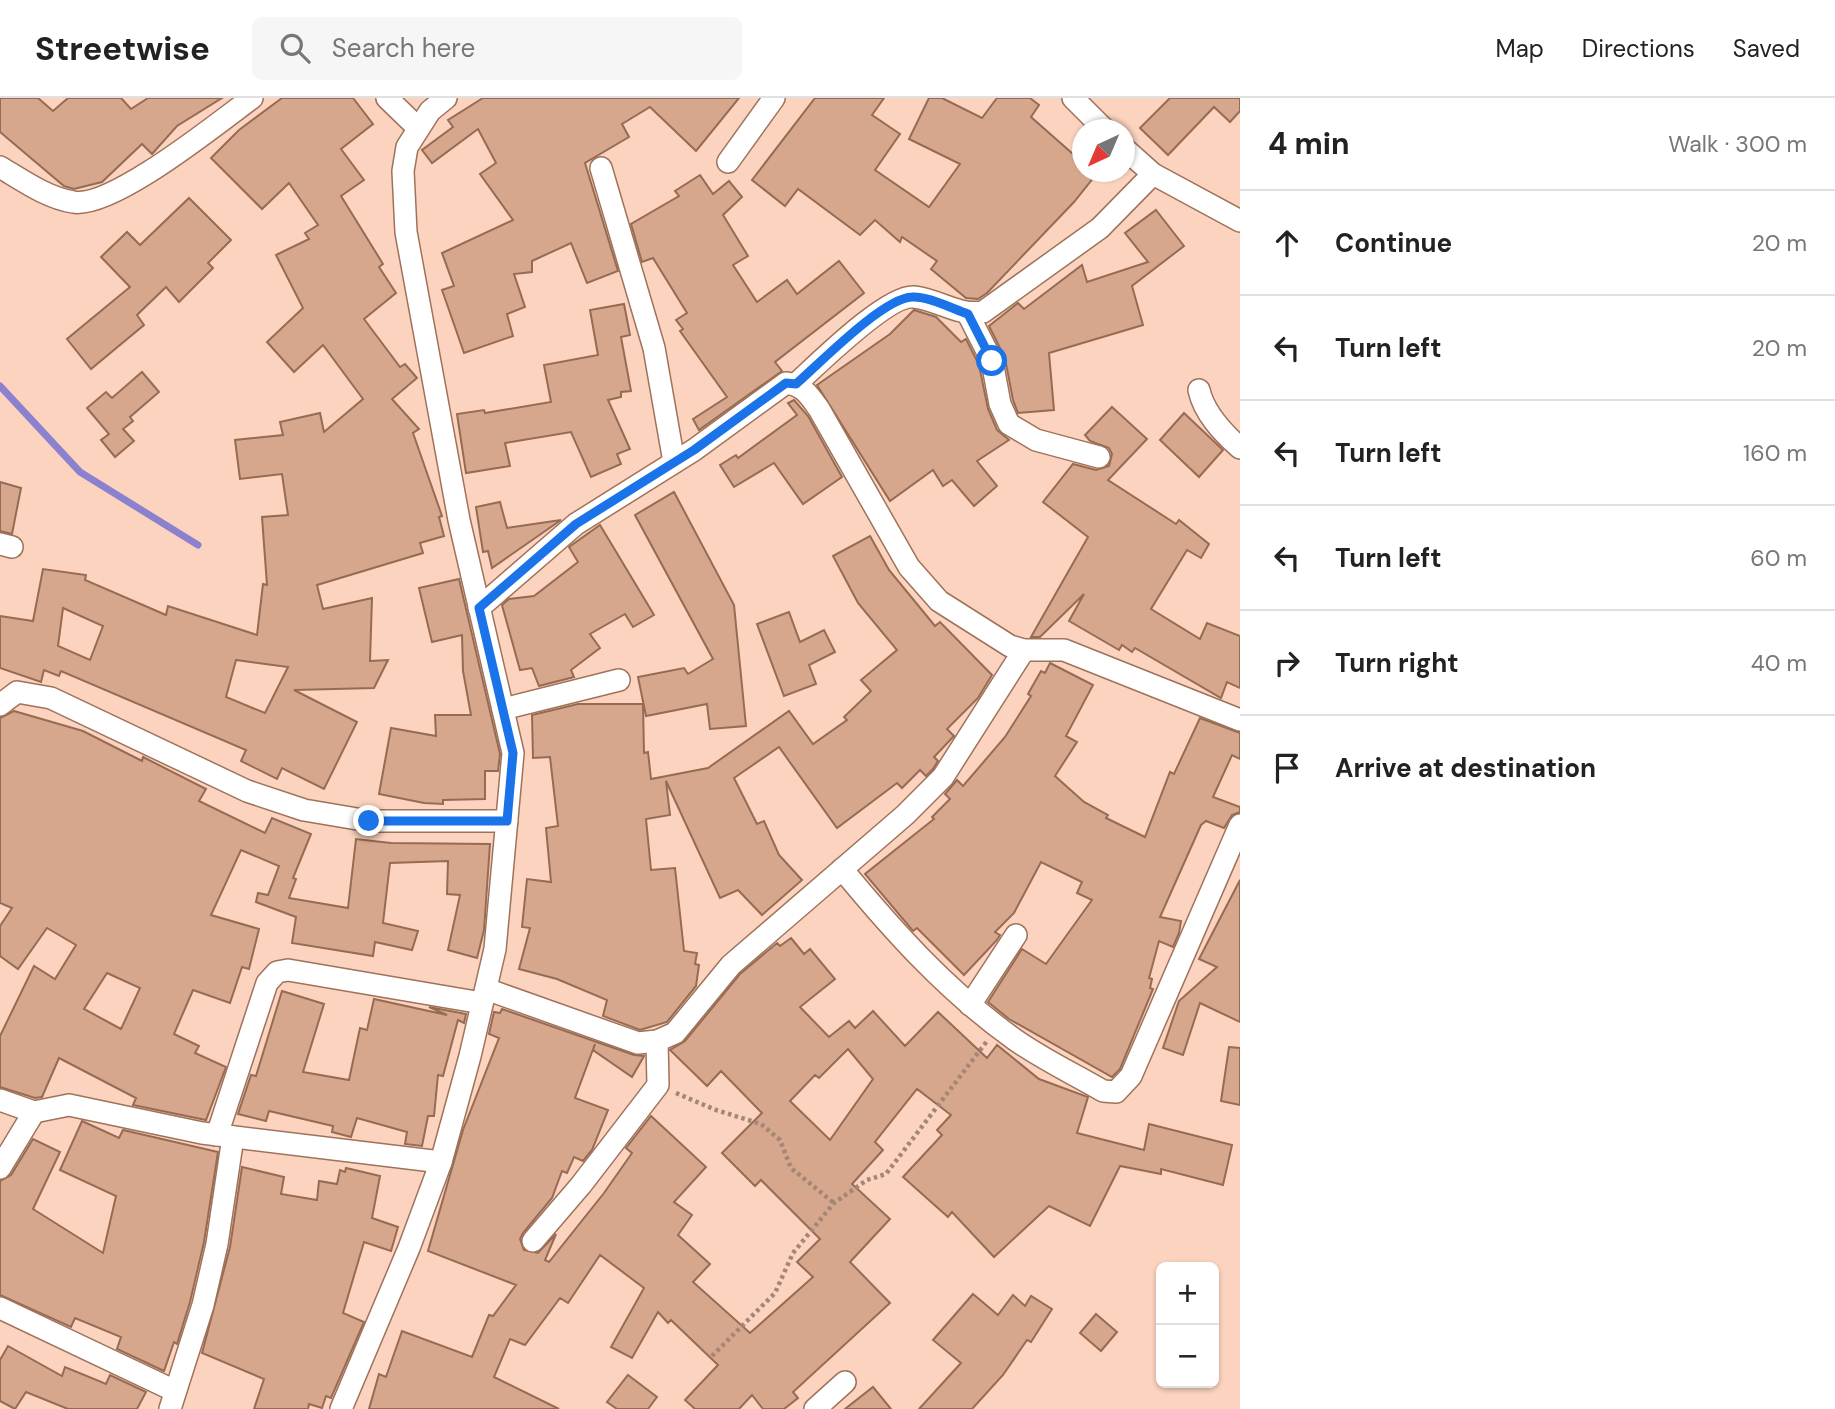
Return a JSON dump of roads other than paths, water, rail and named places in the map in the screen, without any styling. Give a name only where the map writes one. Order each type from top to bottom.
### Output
[{"type":"street","points":[[0,167],[51,195],[75,203],[98,198],[140,178],[252,98]]},
{"type":"street","points":[[387,98],[417,127]]},
{"type":"street","points":[[341,1409],[409,1248],[440,1162],[484,996],[495,949],[513,753],[459,520],[406,232],[403,171],[407,147],[417,127],[446,98]]},
{"type":"street","points":[[728,162],[774,98]]},
{"type":"street","points":[[1073,98],[1094,119]]},
{"type":"street","points":[[1135,158],[1153,174],[1240,221]]},
{"type":"street","points":[[601,168],[654,348],[674,462]]},
{"type":"street","points":[[796,384],[872,316],[900,301],[912,297],[968,314],[983,312],[1100,228],[1153,174]]},
{"type":"street","points":[[968,314],[992,361],[1000,404],[1009,424],[1036,440],[1099,457]]},
{"type":"street","points":[[479,608],[576,524],[674,462],[786,383],[796,384],[807,391],[819,409],[909,567],[939,601],[1010,646],[1024,650],[1063,650],[1240,720]]},
{"type":"street","points":[[1199,390],[1201,401],[1223,432],[1240,448]]},
{"type":"street","points":[[0,1308],[173,1400],[203,1305],[217,1244],[225,1136],[262,996],[267,983],[277,972],[288,970],[484,996],[638,1043],[657,1041],[676,1033],[731,965],[943,777],[1024,650]]},
{"type":"street","points":[[503,709],[619,680]]},
{"type":"street","points":[[0,705],[17,692],[51,698],[183,757],[247,791],[304,810],[369,821],[507,821]]},
{"type":"street","points":[[842,869],[899,938],[970,1005],[1016,1041],[1103,1091],[1116,1092],[1124,1086],[1164,1004],[1196,922],[1240,825]]},
{"type":"street","points":[[970,1005],[1016,935]]},
{"type":"street","points":[[533,1241],[581,1185],[658,1085],[657,1041]]},
{"type":"street","points":[[0,1100],[34,1112],[69,1105],[225,1136],[440,1162]]},
{"type":"street","points":[[0,1168],[34,1112]]},
{"type":"street","points":[[815,1409],[845,1382]]},
{"type":"waterway","points":[[0,386],[80,472],[198,545]]}]
